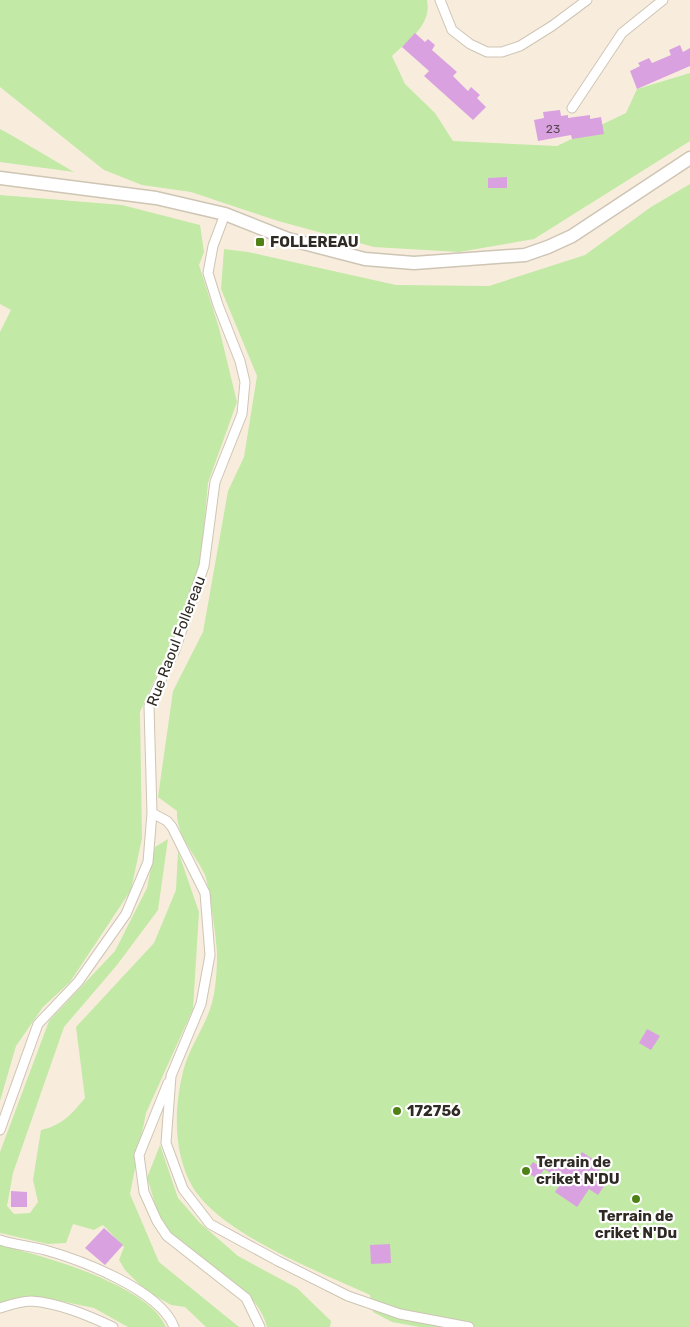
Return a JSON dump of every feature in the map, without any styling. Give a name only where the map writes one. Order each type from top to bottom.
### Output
[{"type":"main road","points":[[0,178],[156,198],[225,214],[288,239],[365,259],[414,263],[525,255],[572,236],[690,158]]},
{"type":"street","points":[[440,0],[452,30],[470,44],[487,52],[502,52],[520,46],[552,26],[587,0]]},
{"type":"street","points":[[572,108],[622,33],[663,0]]},
{"type":"street","name":"Rue Raoul Follereau","points":[[0,1130],[38,1024],[78,982],[126,914],[148,862],[152,813],[148,706],[175,650],[204,566],[215,482],[242,414],[245,382],[240,361],[218,305],[208,273],[213,246],[225,214]]},
{"type":"street","points":[[152,813],[167,821],[172,828],[205,893],[210,954],[201,1004],[138,1156],[144,1192],[157,1221],[167,1236],[246,1298],[260,1327]]},
{"type":"street","points":[[171,1076],[166,1143],[183,1188],[210,1224],[278,1262],[348,1296],[400,1314],[469,1327]]},
{"type":"street","points":[[0,1240],[73,1259],[148,1295],[174,1327]]},
{"type":"street","points":[[0,1308],[29,1301],[55,1305],[89,1316],[112,1327]]},
{"type":"green space","points":[[0,0],[427,0],[428,9],[423,24],[412,38],[392,56],[405,84],[435,113],[453,141],[557,146],[626,113],[637,89],[690,73],[690,141],[534,239],[459,252],[374,247],[278,221],[191,192],[142,185],[104,170],[0,87]]},
{"type":"green space","points":[[0,129],[11,135],[74,172],[0,162]]},
{"type":"green space","points":[[690,184],[690,1327],[420,1327],[392,1322],[373,1312],[370,1295],[273,1250],[247,1236],[225,1220],[206,1204],[192,1186],[181,1159],[178,1144],[177,1115],[180,1086],[188,1055],[213,1000],[217,947],[211,901],[205,875],[183,836],[177,811],[158,797],[173,691],[203,632],[228,491],[244,457],[257,376],[221,289],[224,249],[248,252],[396,285],[489,286],[585,255],[651,207]]},
{"type":"green space","points":[[0,195],[122,205],[200,225],[204,252],[199,265],[219,328],[237,402],[208,483],[199,582],[140,712],[142,838],[131,890],[70,982],[43,1007],[16,1046],[0,1101],[0,332],[11,310],[0,304]]},
{"type":"green space","points":[[168,839],[158,910],[117,965],[64,1027],[13,1173],[7,1206],[14,1214],[30,1213],[38,1202],[33,1180],[41,1130],[55,1125],[66,1118],[85,1098],[76,1027],[154,943],[176,890],[178,851],[199,912],[193,1009],[146,1113],[130,1194],[159,1262],[239,1327],[206,1327],[185,1307],[171,1305],[145,1290],[125,1270],[119,1260],[124,1247],[103,1225],[94,1230],[73,1224],[66,1243],[48,1244],[0,1233],[0,1152],[49,1021],[115,951],[147,888],[155,847]]},
{"type":"green space","points":[[160,1145],[178,1198],[200,1223],[238,1256],[297,1288],[331,1321],[330,1327],[267,1327],[261,1311],[238,1285],[192,1252],[166,1229],[158,1212],[147,1178]]},
{"type":"green space","points":[[0,1245],[60,1262],[103,1279],[141,1299],[155,1311],[166,1327],[128,1327],[94,1308],[46,1298],[13,1299],[0,1306]]},
{"type":"building","points":[[415,33],[425,42],[428,39],[435,45],[432,50],[457,72],[453,76],[468,91],[471,87],[480,95],[477,98],[486,107],[473,120],[424,76],[429,71],[402,47]]},
{"type":"building","points":[[680,45],[683,52],[690,48],[690,66],[637,89],[630,71],[640,66],[638,63],[649,58],[652,63],[671,55],[669,50]]},
{"type":"building","points":[[560,110],[561,116],[568,115],[568,118],[590,115],[590,119],[601,117],[604,134],[572,139],[571,135],[538,141],[534,120],[544,118],[543,112]]},
{"type":"building","points":[[507,177],[507,188],[488,188],[488,178]]},
{"type":"building","points":[[647,1029],[660,1036],[651,1050],[639,1043]]},
{"type":"building","points":[[582,1152],[603,1166],[594,1179],[604,1186],[598,1195],[589,1189],[577,1207],[555,1192],[563,1180],[544,1169],[551,1158],[570,1170]]},
{"type":"building","points":[[533,1162],[544,1169],[538,1179],[526,1172]]},
{"type":"building","points":[[11,1191],[27,1192],[27,1207],[11,1207]]},
{"type":"building","points":[[104,1228],[123,1245],[105,1265],[85,1248]]},
{"type":"building","points":[[390,1244],[391,1263],[371,1264],[370,1245]]},
{"type":"place","name":"FOLLEREAU","points":[[260,242]]},
{"type":"place","name":"172756","points":[[397,1111]]},
{"type":"place","name":"Terrain de criket N'DU","points":[[526,1171]]},
{"type":"place","name":"Terrain de criket N'Du","points":[[636,1199]]}]
